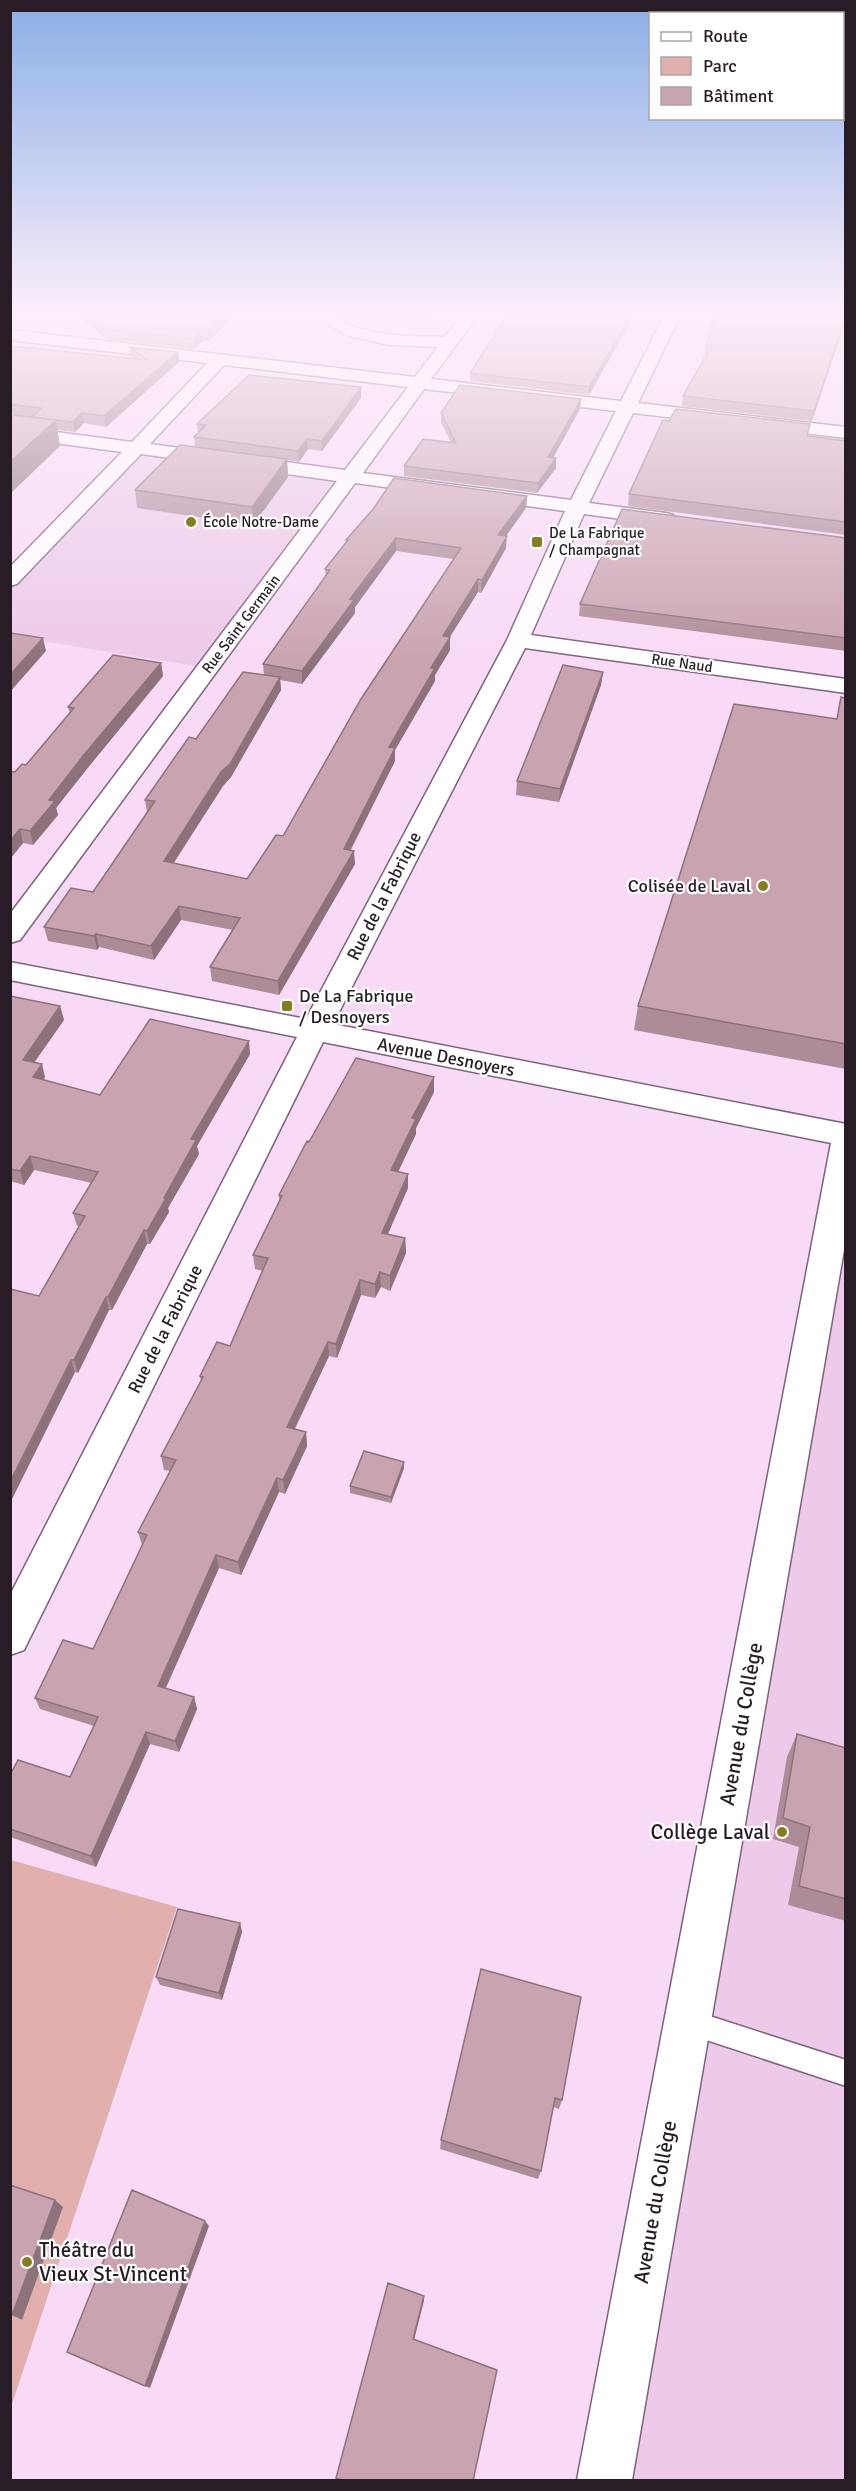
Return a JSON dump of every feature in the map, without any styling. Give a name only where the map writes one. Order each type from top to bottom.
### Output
[{"type":"street","points":[[10,580],[153,430]]},
{"type":"street","name":"Rue Saint Germain","points":[[10,934],[384,430]]},
{"type":"street","name":"Rue de la Fabrique","points":[[10,1637],[314,1030],[518,640],[577,507],[615,430]]},
{"type":"street","points":[[823,430],[846,433]]},
{"type":"street","points":[[10,431],[682,521]]},
{"type":"street","name":"Rue Naud","points":[[518,640],[846,686]]},
{"type":"street","name":"Avenue Desnoyers","points":[[10,971],[846,1135]]},
{"type":"street","name":"Avenue du Collège","points":[[605,2481],[846,1144]]},
{"type":"lane","points":[[688,2022],[846,2073]]},
{"type":"shaded area","name":"École Notre-Dame","points":[[136,448],[350,476],[207,668],[11,636],[10,580]]},
{"type":"shaded area","name":"Collège Laval","points":[[845,1144],[845,2480],[595,2480],[700,1951]]},
{"type":"green space","points":[[11,1860],[177,1907],[11,2407]]},
{"type":"building","points":[[10,430],[45,430],[10,462]]},
{"type":"building","points":[[201,430],[330,430],[322,441],[307,439],[298,451],[194,437]]},
{"type":"building","points":[[450,430],[563,430],[548,457],[556,458],[538,483],[404,466],[423,439],[456,443]]},
{"type":"building","points":[[658,430],[808,430],[807,436],[846,441],[846,522],[629,494]]},
{"type":"building","points":[[180,445],[287,459],[252,507],[135,490]]},
{"type":"building","points":[[394,478],[527,496],[498,535],[507,536],[482,580],[478,579],[443,636],[450,637],[431,668],[435,668],[389,747],[395,748],[344,849],[354,851],[278,981],[210,967],[240,918],[179,906],[151,946],[96,934],[94,936],[44,927],[71,888],[93,892],[155,801],[145,800],[189,737],[196,739],[243,672],[280,677],[230,764],[221,772],[164,861],[247,879],[276,835],[283,836],[361,699],[461,548],[396,538],[350,599],[354,600],[302,671],[263,664],[330,570],[325,569],[374,508]]},
{"type":"building","points":[[622,509],[846,538],[846,638],[580,604]]},
{"type":"building","points":[[10,633],[43,638],[10,675]]},
{"type":"building","points":[[113,655],[161,663],[83,756],[49,800],[55,801],[30,831],[20,829],[10,841],[10,771],[15,772],[22,764],[26,765],[74,708],[68,707]]},
{"type":"building","points":[[563,665],[603,672],[560,789],[517,781]]},
{"type":"building","name":"Colisée de Laval","points":[[841,697],[846,698],[846,1044],[638,1006],[734,704],[837,719]]},
{"type":"building","points":[[10,996],[60,1006],[23,1060],[42,1064],[33,1077],[100,1095],[150,1019],[249,1041],[191,1139],[196,1140],[164,1198],[166,1198],[147,1231],[144,1230],[74,1360],[71,1360],[10,1482],[10,1289],[39,1296],[85,1216],[73,1213],[98,1172],[30,1156],[20,1171],[10,1169]]},
{"type":"building","points":[[356,1058],[434,1077],[412,1118],[416,1119],[391,1170],[408,1174],[382,1233],[405,1238],[390,1276],[380,1272],[375,1284],[360,1280],[336,1344],[328,1342],[287,1427],[306,1432],[283,1480],[277,1478],[238,1562],[216,1555],[158,1686],[194,1697],[175,1741],[146,1732],[91,1856],[10,1829],[10,1775],[18,1760],[70,1777],[98,1717],[35,1698],[63,1640],[93,1649],[147,1535],[138,1532],[176,1460],[161,1456],[203,1377],[200,1376],[217,1342],[230,1346],[268,1258],[253,1255],[282,1196],[279,1195],[307,1141],[309,1142]]},
{"type":"building","points":[[364,1451],[404,1462],[391,1497],[350,1486]]},
{"type":"building","points":[[797,1734],[846,1748],[846,1899],[799,1886],[810,1827],[783,1818]]},
{"type":"building","points":[[178,1909],[240,1923],[219,1993],[156,1977]]},
{"type":"building","points":[[481,1969],[581,1997],[562,2100],[555,2098],[541,2171],[441,2140]]},
{"type":"building","name":"Théâtre du Vieux St-Vincent","points":[[10,2185],[55,2200],[12,2315],[10,2315]]},
{"type":"building","points":[[132,2190],[205,2221],[145,2386],[67,2352]]},
{"type":"building","points":[[388,2283],[424,2296],[413,2339],[497,2370],[473,2481],[343,2481],[336,2478]]},
{"type":"place","name":"École Notre-Dame","points":[[191,522]]},
{"type":"place","name":"De La Fabrique / Champagnat","points":[[537,542]]},
{"type":"place","name":"Colisée de Laval","points":[[763,886]]},
{"type":"place","name":"De La Fabrique / Desnoyers","points":[[287,1006]]},
{"type":"place","name":"Collège Laval","points":[[782,1832]]},
{"type":"place","name":"Théâtre du Vieux St-Vincent","points":[[27,2262]]}]
